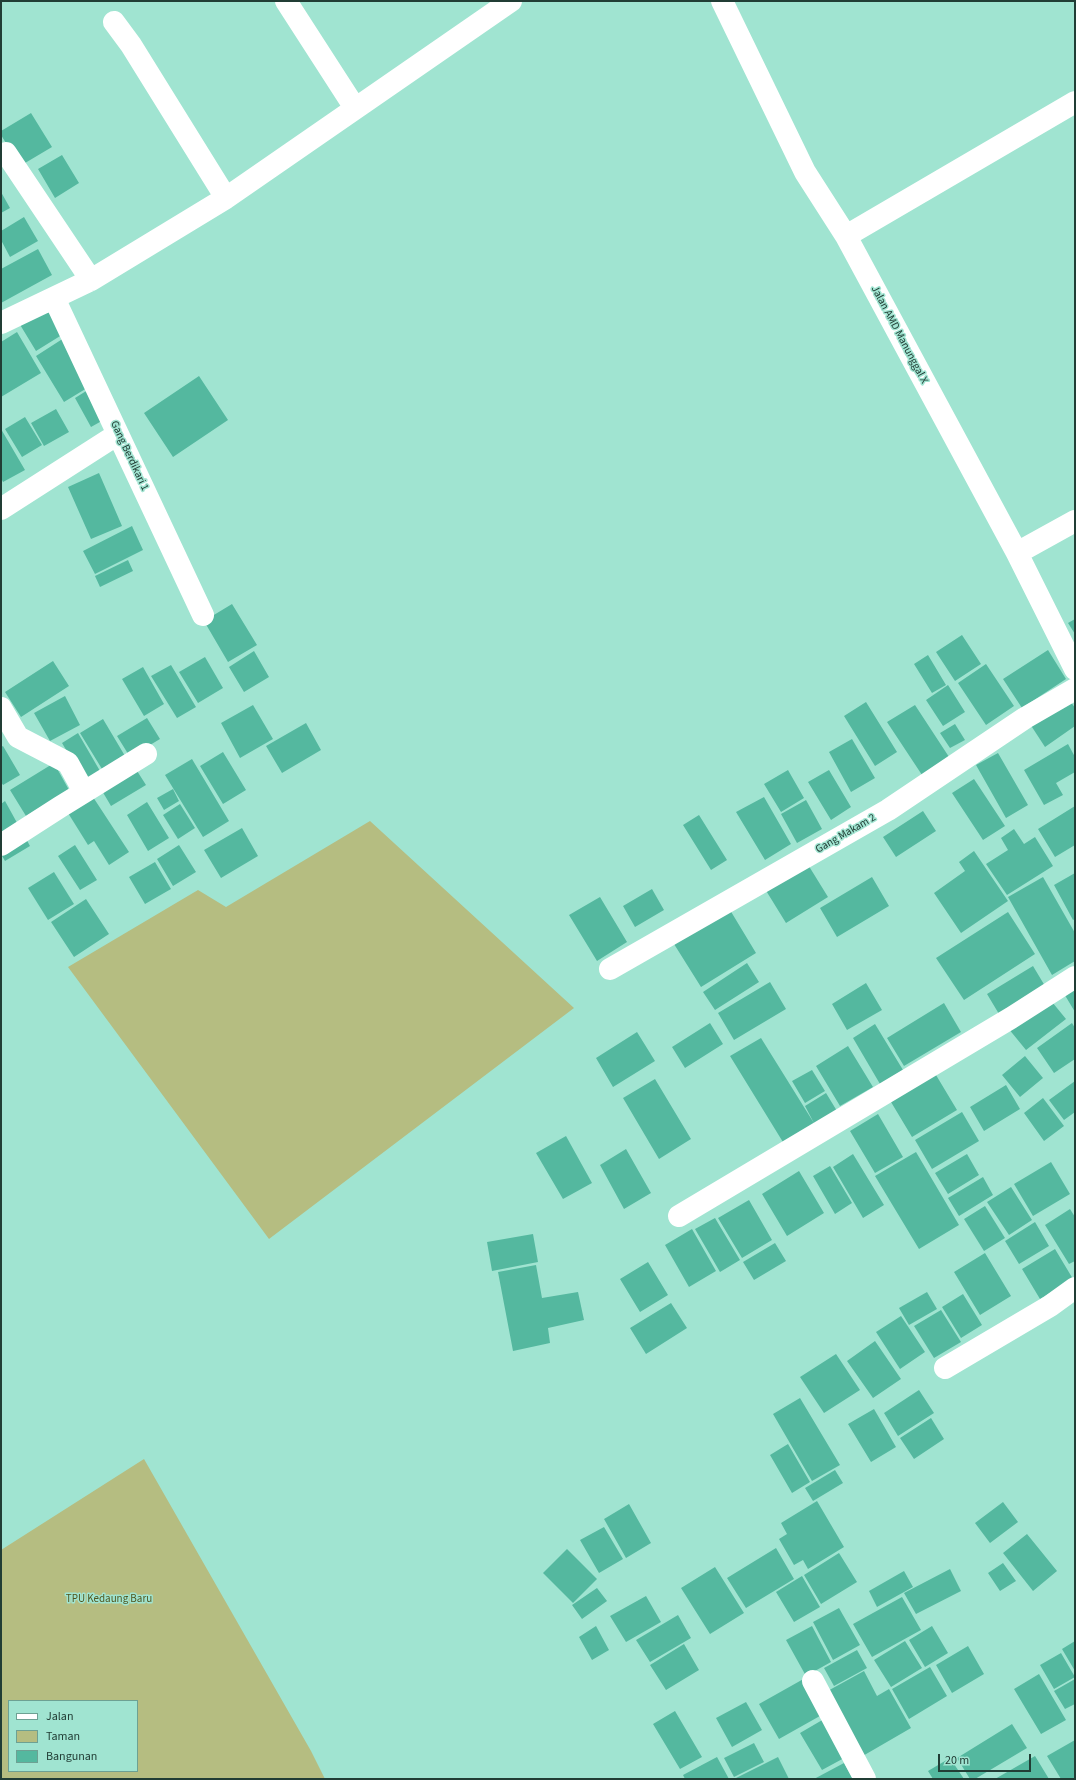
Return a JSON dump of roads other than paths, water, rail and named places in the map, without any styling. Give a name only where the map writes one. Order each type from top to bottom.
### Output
[{"type":"street","points":[[286,1],[355,108]]},
{"type":"street","points":[[1,323],[91,280],[226,198],[511,1]]},
{"type":"street","name":"Jalan AMD Manunggal X","points":[[722,1],[805,172],[846,236],[1017,553],[1075,669]]},
{"type":"street","points":[[114,22],[226,198]]},
{"type":"street","points":[[846,236],[1075,102]]},
{"type":"street","points":[[6,153],[91,280]]},
{"type":"street","name":"Gang Berdikari 1","points":[[54,298],[203,615]]},
{"type":"street","points":[[1,509],[118,434]]},
{"type":"street","points":[[1017,553],[1075,521]]},
{"type":"street","name":"Gang Makam 2","points":[[610,969],[888,810],[1025,718],[1075,689]]},
{"type":"street","points":[[1,708],[18,737],[68,763],[84,792]]},
{"type":"street","points":[[1,845],[146,754]]},
{"type":"street","points":[[679,1216],[1005,1022],[1075,977]]},
{"type":"street","points":[[945,1368],[1050,1306],[1075,1288]]},
{"type":"street","points":[[813,1681],[865,1779]]},
{"type":"park label","name":"TPU Kedaung Baru","points":[[109,1600]]}]
